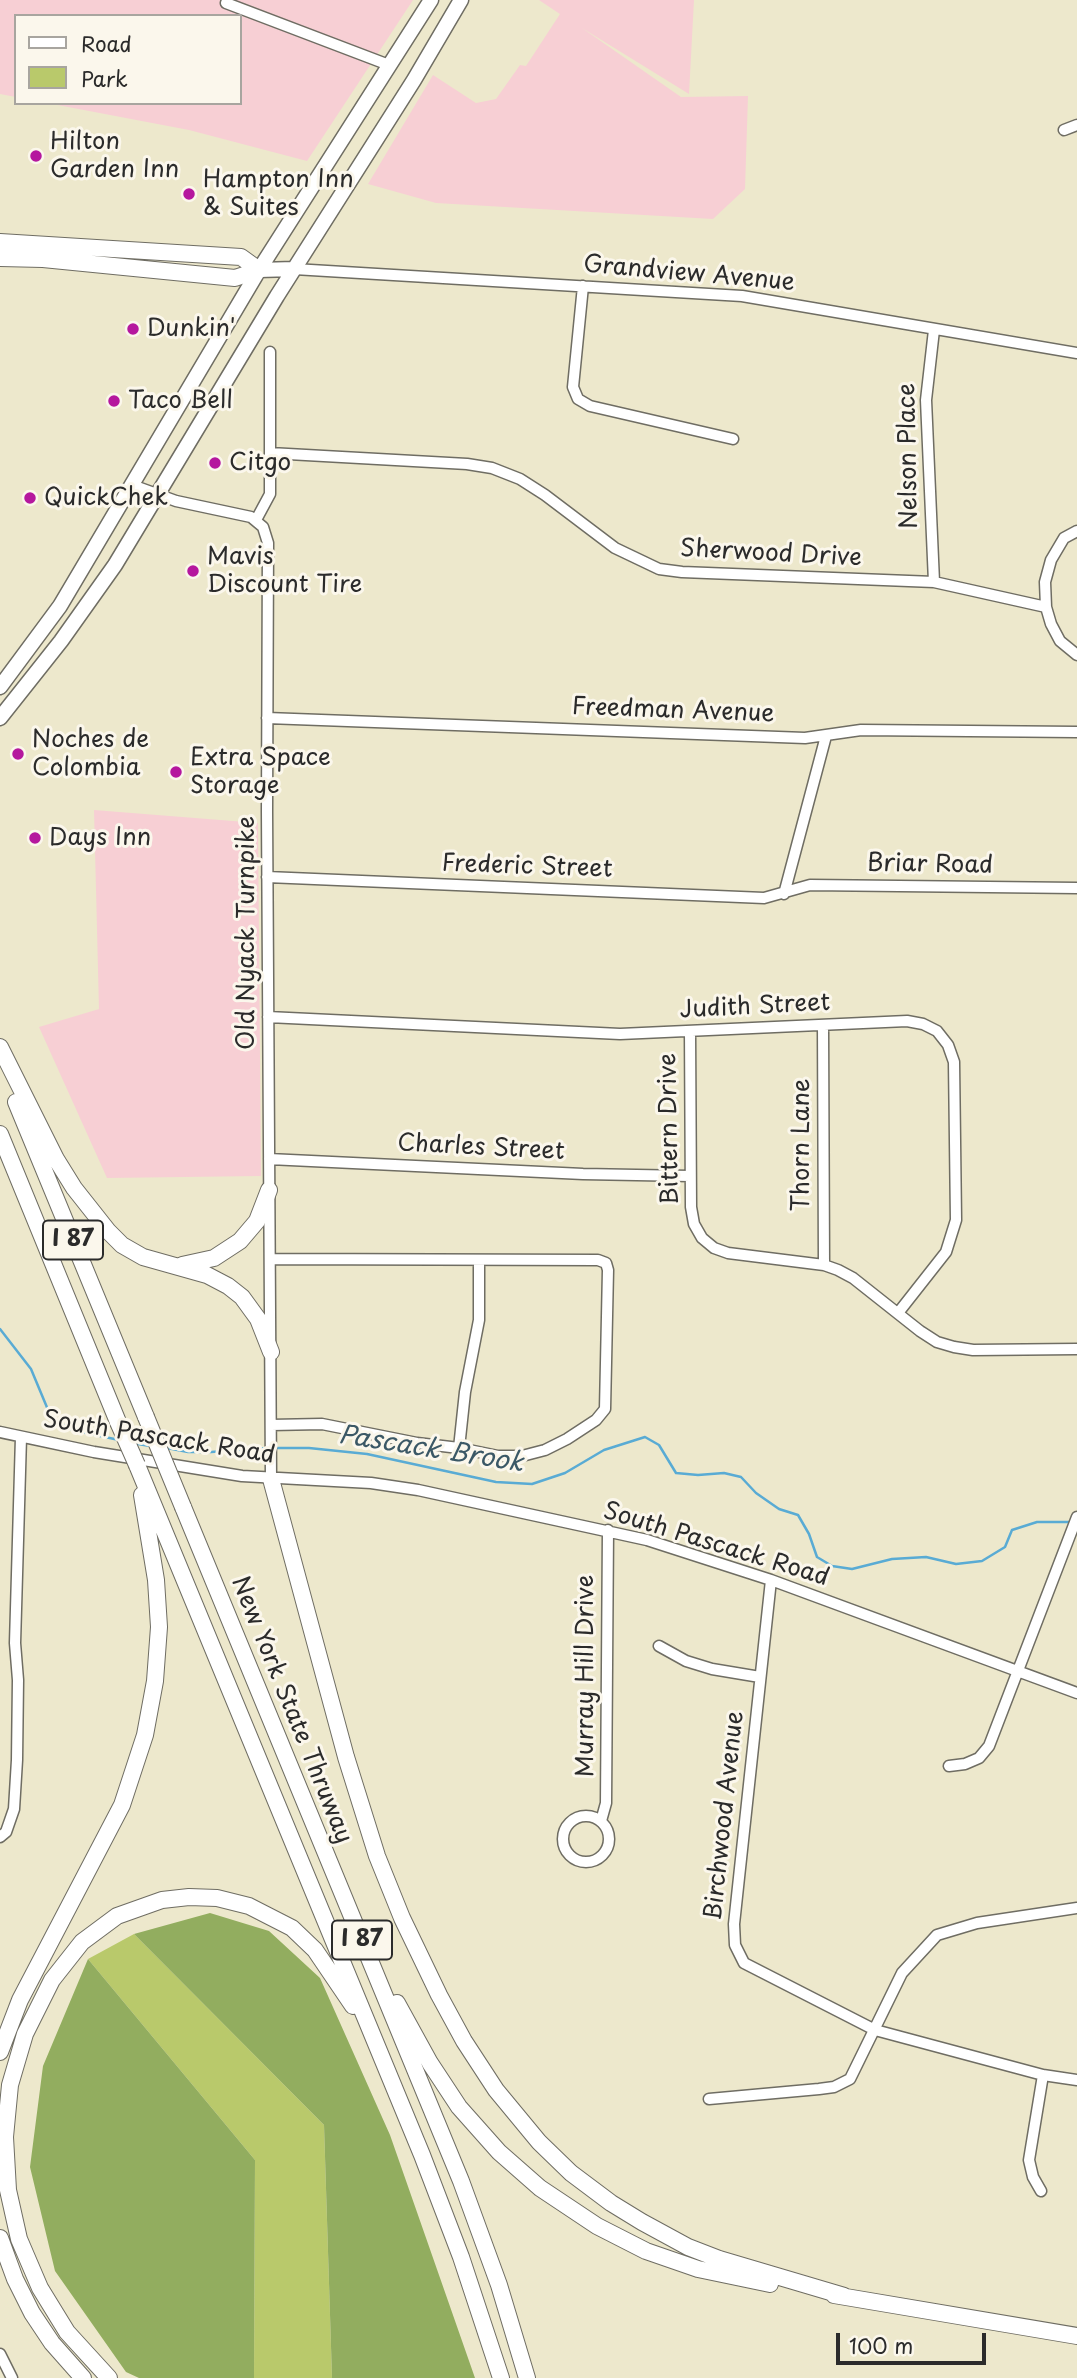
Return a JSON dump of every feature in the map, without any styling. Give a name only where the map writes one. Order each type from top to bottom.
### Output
[{"type":"highway","points":[[0,242],[240,257],[259,270]]},
{"type":"highway","points":[[0,258],[43,259],[235,278],[259,270]]},
{"type":"highway","points":[[0,1047],[47,1142],[74,1188],[117,1241],[153,1261],[207,1275],[233,1289],[258,1319],[271,1352]]},
{"type":"highway","name":"New York State Thruway","points":[[0,1063],[461,2181],[499,2285],[527,2378]]},
{"type":"highway","name":"New York State Thruway","points":[[0,1134],[137,1465],[152,1518],[377,2044],[449,2222],[501,2378]]},
{"type":"highway","points":[[153,1261],[170,1265],[191,1264],[226,1252],[240,1241],[257,1221],[269,1190]]},
{"type":"highway","points":[[271,1479],[348,1765],[377,1856],[402,1918],[436,1989],[464,2041],[496,2090],[534,2136],[571,2173],[642,2222],[711,2256],[844,2296]]},
{"type":"highway","points":[[0,2052],[20,2000],[122,1805],[143,1744],[155,1681],[159,1627],[152,1518]]},
{"type":"highway","points":[[109,2378],[67,2333],[40,2288],[19,2239],[7,2181],[5,2128],[15,2067],[37,2007],[62,1965],[93,1933],[132,1909],[162,1900],[190,1897],[233,1901],[265,1913],[304,1938],[324,1962],[377,2044]]},
{"type":"highway","points":[[359,1934],[429,2063],[448,2092],[499,2152],[546,2193],[597,2226],[663,2258],[733,2278],[1077,2336]]},
{"type":"highway","points":[[0,2238],[15,2279],[32,2313],[83,2378]]},
{"type":"main road","points":[[0,687],[60,606],[259,270],[431,0]]},
{"type":"main road","points":[[0,718],[97,592],[461,0]]},
{"type":"main road","points":[[259,270],[294,269]]},
{"type":"street","points":[[226,3],[389,65]]},
{"type":"street","points":[[1064,130],[1077,125]]},
{"type":"street","name":"Grandview Avenue","points":[[294,269],[741,296],[1077,353]]},
{"type":"street","points":[[583,286],[573,387],[578,399],[590,406],[733,439]]},
{"type":"street","name":"Nelson Place","points":[[934,330],[926,400],[934,582]]},
{"type":"street","points":[[132,485],[176,502],[242,514],[256,520],[270,494],[270,352]]},
{"type":"street","name":"Sherwood Drive","points":[[270,453],[467,464],[492,468],[520,479],[615,548],[659,569],[696,573],[934,582],[1046,607]]},
{"type":"street","name":"Old Nyack Turnpike","points":[[256,520],[265,531],[270,555],[267,877],[271,1479]]},
{"type":"street","points":[[1077,531],[1064,538],[1051,560],[1045,582],[1046,607],[1051,624],[1060,641],[1077,655]]},
{"type":"street","name":"Freedman Avenue","points":[[267,718],[805,738],[861,730],[1077,732]]},
{"type":"street","points":[[784,894],[825,736]]},
{"type":"street","name":"Frederic Street","points":[[267,877],[764,898],[784,894]]},
{"type":"street","name":"Briar Road","points":[[784,894],[810,885],[1077,888]]},
{"type":"street","name":"Judith Street","points":[[268,1017],[620,1034],[907,1021],[923,1024],[937,1031],[948,1045],[954,1062],[956,1220],[954,1232],[940,1262],[898,1313]]},
{"type":"street","name":"Thorn Lane","points":[[823,1025],[824,1265]]},
{"type":"street","name":"Bittern Drive","points":[[691,1031],[691,1207],[694,1224],[702,1238],[714,1248],[728,1253],[824,1265],[853,1278],[937,1342],[954,1347],[973,1350],[1077,1349]]},
{"type":"street","name":"Charles Street","points":[[269,1159],[583,1174],[690,1176]]},
{"type":"street","points":[[270,1259],[598,1260],[606,1263],[608,1270],[605,1409],[596,1420],[545,1450],[522,1456],[498,1456],[322,1424],[271,1426]]},
{"type":"street","points":[[459,1448],[465,1392],[479,1321],[479,1259]]},
{"type":"street","name":"South Pascack Road","points":[[0,1432],[189,1468],[271,1479],[371,1483],[418,1490],[608,1530],[683,1550],[771,1580],[1077,1693]]},
{"type":"street","points":[[0,1837],[6,1832],[15,1809],[19,1726],[15,1643],[21,1437]]},
{"type":"street","points":[[949,1766],[965,1764],[979,1758],[989,1746],[1077,1517]]},
{"type":"street","name":"Murray Hill Drive","points":[[601,1821],[606,1802],[608,1530]]},
{"type":"street","name":"Birchwood Avenue","points":[[771,1580],[734,1924],[735,1945],[744,1964],[875,2030],[1043,2076],[1077,2080]]},
{"type":"street","points":[[659,1646],[686,1661],[712,1669],[760,1676]]},
{"type":"street","name":"Murray Hill Drive","points":[[584,1816],[601,1821],[607,1828],[609,1837],[604,1854],[588,1862],[571,1857],[563,1841],[568,1824],[584,1816]]},
{"type":"street","points":[[709,2099],[834,2087],[850,2080],[902,1973],[936,1935],[977,1923],[1077,1908]]},
{"type":"street","points":[[1041,2191],[1033,2177],[1029,2160],[1043,2076]]},
{"type":"street","points":[[0,2354],[12,2378]]},
{"type":"shaded area","points":[[0,0],[413,0],[307,161],[189,130],[58,105],[242,105],[242,14],[14,14],[14,97],[0,94]]},
{"type":"shaded area","points":[[539,0],[694,0],[689,94],[582,28],[681,97],[748,96],[745,189],[713,219],[436,203],[368,184],[433,75],[476,103],[496,99],[520,65],[526,66],[560,14]]},
{"type":"shaded area","points":[[94,810],[258,823],[261,1176],[107,1178],[39,1027],[99,1009]]},
{"type":"green space","points":[[210,1913],[269,1931],[320,1978],[390,2135],[475,2378],[332,2378],[324,2125],[134,1934]]},
{"type":"green space","points":[[134,1934],[324,2125],[332,2378],[254,2378],[255,2160],[88,1959]]},
{"type":"green space","points":[[88,1959],[255,2160],[254,2378],[139,2378],[126,2372],[55,2271],[30,2167],[43,2066]]},
{"type":"waterway","name":"Pascack Brook","points":[[0,1329],[31,1369],[51,1417],[72,1430],[119,1440]]},
{"type":"waterway","name":"Pascack Brook","points":[[275,1448],[309,1448],[367,1454],[496,1482],[532,1484],[565,1473],[604,1450],[645,1437],[659,1445],[676,1473],[724,1473],[741,1477],[756,1493],[779,1509],[798,1515],[809,1534],[817,1557],[832,1566],[852,1569],[892,1559],[926,1557],[956,1564],[982,1561],[1005,1547],[1012,1530],[1037,1522],[1071,1522]]},
{"type":"waterway","name":"Pascack Brook","points":[[132,1443],[150,1446]]},
{"type":"waterway","name":"Pascack Brook","points":[[167,1448],[188,1452],[268,1448]]},
{"type":"place","name":"Hilton Garden Inn","points":[[36,156]]},
{"type":"place","name":"Hampton Inn & Suites","points":[[189,194]]},
{"type":"place","name":"Dunkin'","points":[[133,329]]},
{"type":"place","name":"Taco Bell","points":[[114,401]]},
{"type":"place","name":"Citgo","points":[[215,463]]},
{"type":"place","name":"QuickChek","points":[[30,498]]},
{"type":"place","name":"Mavis Discount Tire","points":[[193,571]]},
{"type":"place","name":"Noches de Colombia","points":[[18,754]]},
{"type":"place","name":"Extra Space Storage","points":[[176,772]]},
{"type":"place","name":"Days Inn","points":[[35,838]]}]
